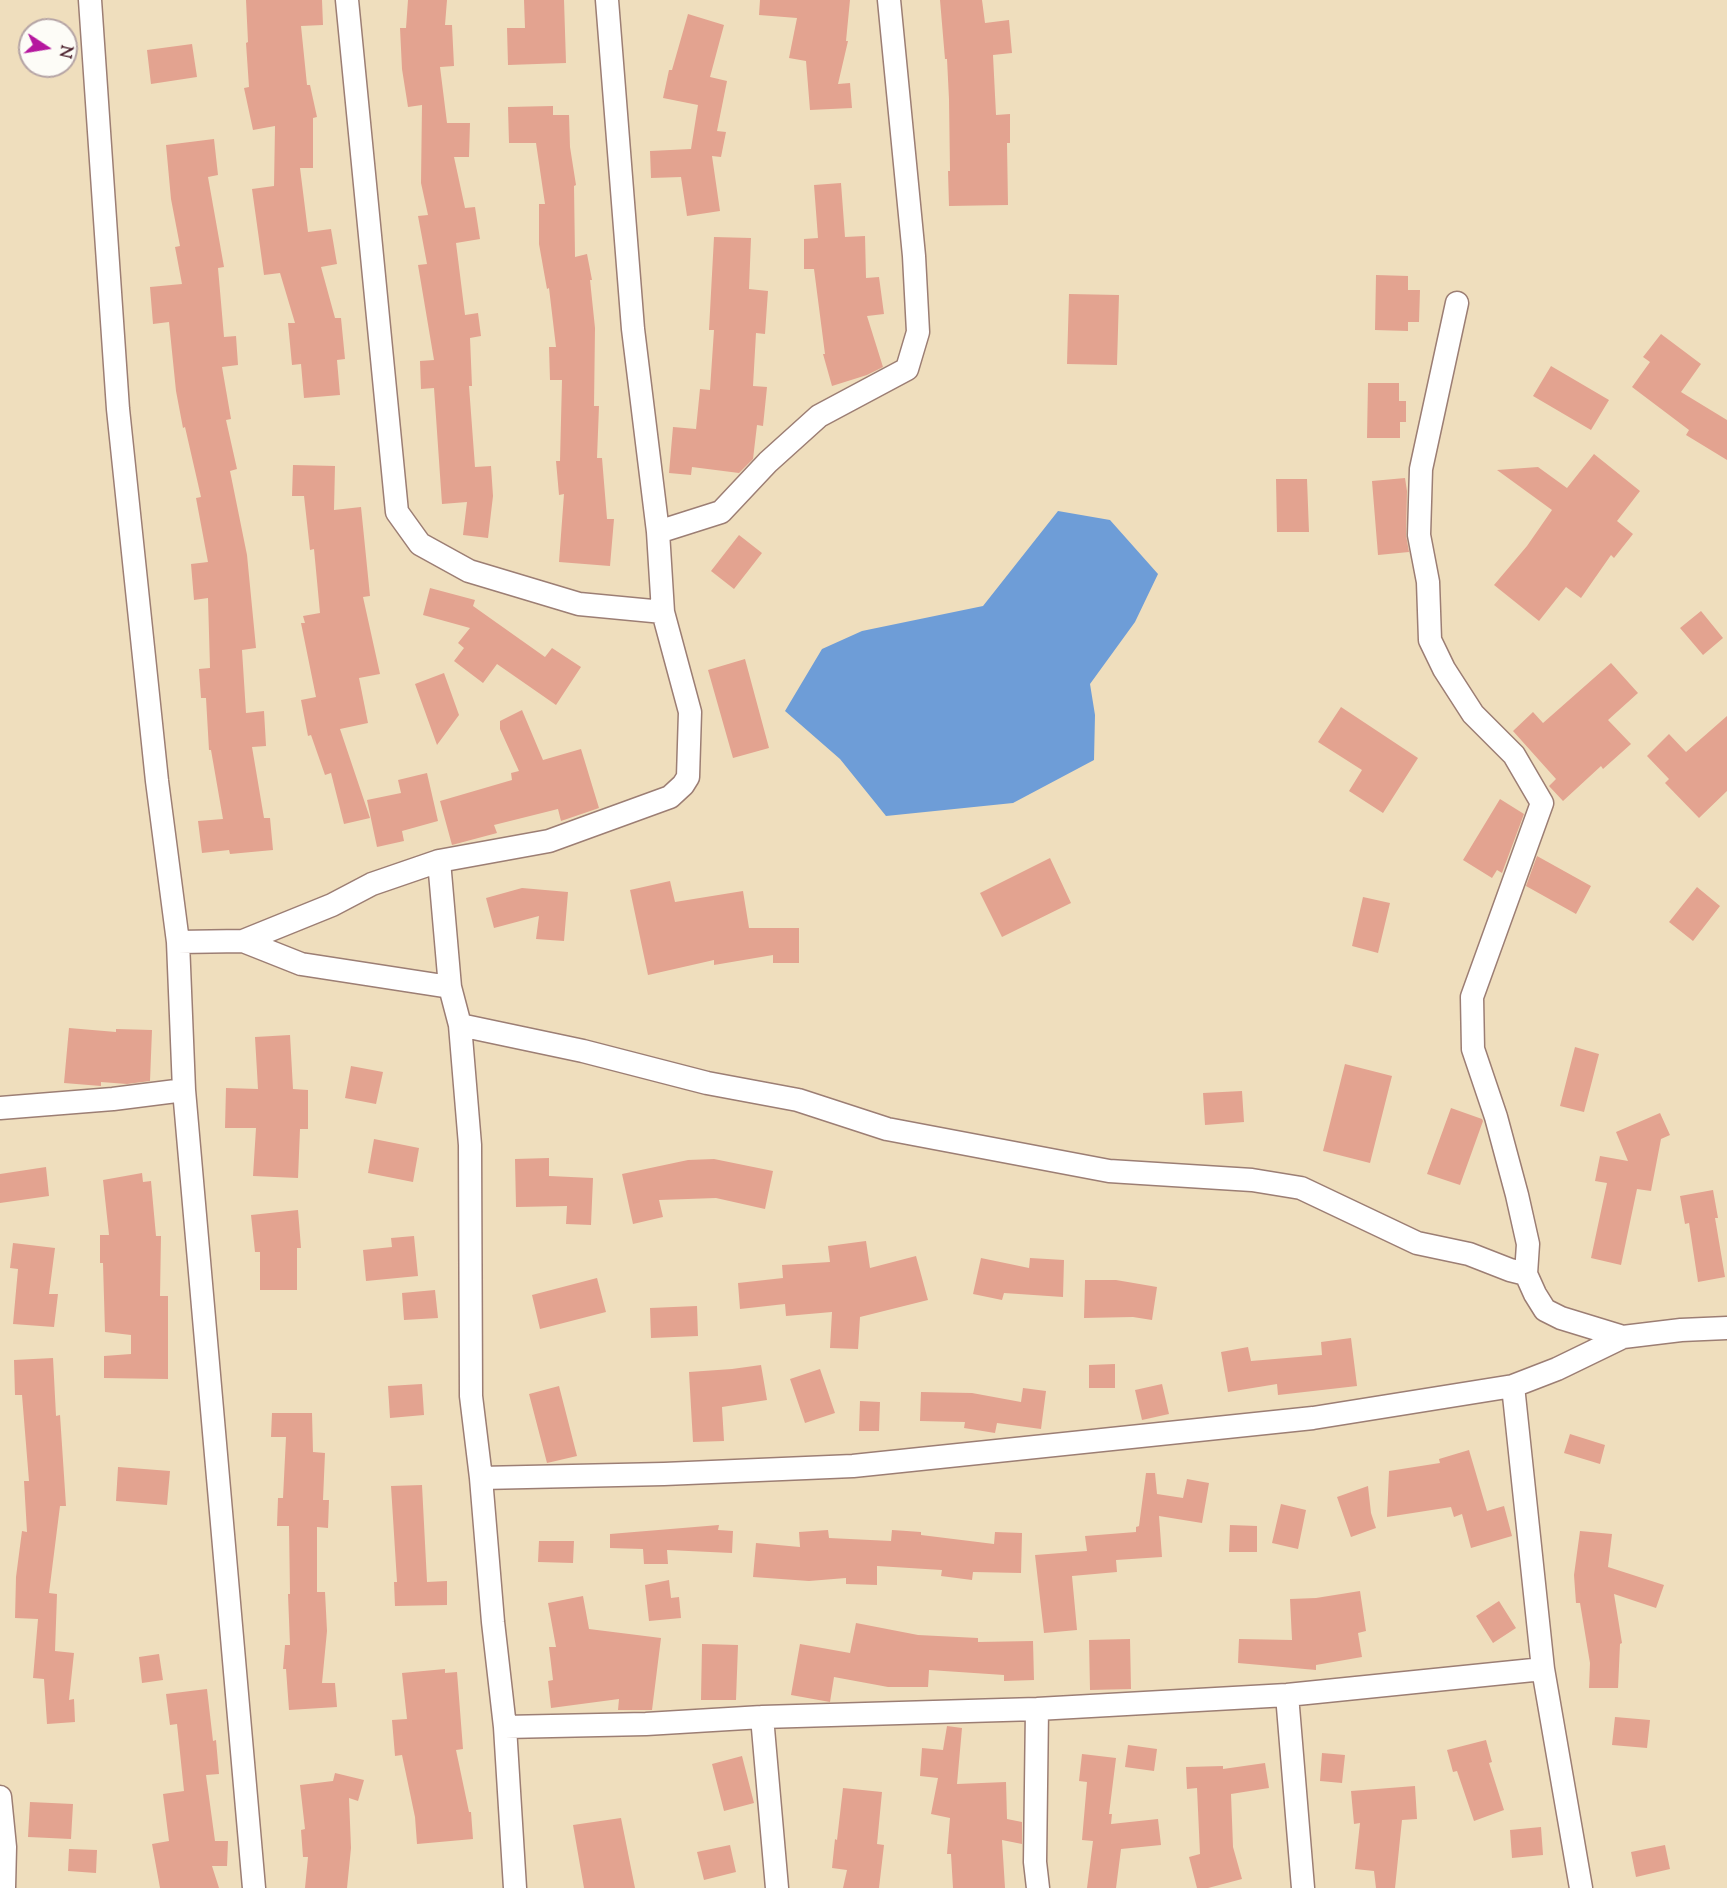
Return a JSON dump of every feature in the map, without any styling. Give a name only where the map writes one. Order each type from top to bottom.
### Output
[{"type":"street","points":[[90,0],[118,409],[157,781],[178,942],[184,1090],[254,1888]]},
{"type":"street","points":[[347,0],[397,512],[420,544],[469,571],[579,604],[663,612]]},
{"type":"street","points":[[178,942],[243,941],[332,905],[372,884],[439,861],[549,842],[670,797],[688,777],[690,712],[663,612],[658,532],[633,329],[607,0]]},
{"type":"street","points":[[658,532],[721,513],[768,462],[819,416],[907,369],[918,332],[914,256],[889,0]]},
{"type":"street","points":[[1457,303],[1421,468],[1419,535],[1428,582],[1430,640],[1444,669],[1473,714],[1514,755],[1542,803],[1472,997],[1473,1049],[1496,1117],[1517,1195],[1528,1244],[1526,1274],[1545,1310],[1561,1318],[1623,1338]]},
{"type":"street","points":[[439,861],[450,987],[460,1025],[470,1145],[471,1396],[505,1727],[515,1888]]},
{"type":"street","points":[[243,941],[301,964],[450,987]]},
{"type":"street","points":[[460,1025],[584,1052],[707,1083],[798,1100],[887,1129],[1108,1171],[1252,1180],[1300,1188],[1418,1243],[1469,1254],[1526,1274]]},
{"type":"street","points":[[0,1108],[113,1099],[184,1090]]},
{"type":"street","points":[[481,1478],[664,1474],[853,1466],[1313,1418],[1513,1386],[1557,1369],[1623,1338],[1681,1330],[1727,1328]]},
{"type":"street","points":[[1513,1386],[1543,1669],[1581,1888]]},
{"type":"street","points":[[505,1727],[646,1724],[762,1716],[1037,1709],[1287,1695],[1543,1669]]},
{"type":"street","points":[[1287,1695],[1303,1888]]},
{"type":"street","points":[[1037,1709],[1035,1862],[1038,1888]]},
{"type":"street","points":[[762,1716],[777,1888]]},
{"type":"street","points":[[0,1797],[5,1847],[4,1888]]},
{"type":"water","points":[[1058,511],[1110,520],[1158,574],[1135,622],[1090,684],[1095,715],[1094,760],[1013,803],[886,816],[840,759],[785,711],[822,649],[862,631],[983,606]]},
{"type":"building","points":[[246,0],[322,0],[323,25],[301,26],[307,85],[310,85],[317,117],[313,118],[313,168],[300,168],[308,232],[331,229],[337,264],[321,267],[335,318],[341,318],[345,359],[337,360],[340,395],[304,398],[301,364],[292,365],[288,323],[295,323],[280,273],[264,275],[252,189],[274,186],[275,126],[253,130],[244,88],[249,87]]},
{"type":"building","points":[[408,0],[447,0],[445,25],[452,25],[454,66],[440,67],[447,123],[470,123],[469,157],[454,157],[465,208],[475,207],[480,239],[456,243],[465,315],[478,313],[481,336],[470,338],[472,386],[469,386],[475,467],[491,466],[493,496],[488,538],[463,535],[467,502],[442,504],[434,388],[421,389],[420,361],[434,360],[418,265],[427,264],[418,216],[428,215],[421,183],[422,105],[408,107],[402,69],[400,28],[406,28]]},
{"type":"building","points":[[524,0],[564,0],[566,63],[508,65],[507,28],[525,28]]},
{"type":"building","points":[[760,0],[850,0],[846,41],[848,41],[838,84],[850,83],[852,108],[810,110],[806,61],[789,58],[797,18],[759,15]]},
{"type":"building","points":[[940,0],[982,0],[985,23],[1009,20],[1012,53],[993,55],[996,115],[1010,114],[1010,143],[1007,143],[1008,205],[949,206],[949,99]]},
{"type":"building","points":[[688,14],[724,25],[710,77],[727,81],[717,131],[726,132],[721,157],[712,156],[720,211],[687,216],[681,177],[651,178],[650,151],[691,149],[698,105],[663,98],[669,70],[672,70]]},
{"type":"building","points":[[192,44],[197,77],[151,84],[147,50]]},
{"type":"building","points":[[553,106],[553,115],[569,115],[570,147],[576,185],[574,186],[575,257],[587,254],[592,280],[590,280],[595,328],[594,406],[599,406],[597,458],[602,458],[607,519],[614,519],[610,566],[559,562],[564,494],[559,495],[556,461],[560,461],[562,380],[550,380],[549,347],[556,347],[549,288],[547,289],[539,244],[539,204],[545,204],[536,143],[509,143],[508,107]]},
{"type":"building","points":[[214,139],[218,175],[208,177],[224,267],[218,268],[224,337],[236,336],[238,365],[222,367],[231,419],[226,420],[237,469],[230,471],[247,555],[256,648],[242,650],[246,713],[264,711],[266,746],[252,747],[264,818],[270,818],[273,850],[230,854],[229,850],[202,853],[198,821],[223,819],[211,750],[209,750],[206,698],[201,698],[199,669],[210,668],[208,598],[194,600],[191,564],[208,562],[196,498],[201,497],[176,391],[169,322],[153,324],[150,287],[182,284],[175,247],[180,246],[171,199],[166,145]]},
{"type":"building","points":[[841,183],[845,237],[865,236],[866,278],[879,277],[884,314],[867,316],[883,367],[867,375],[832,386],[823,354],[825,354],[814,269],[804,269],[804,239],[818,238],[814,185]]},
{"type":"building","points":[[714,237],[751,238],[749,289],[768,291],[765,334],[756,333],[753,386],[767,387],[763,426],[757,425],[753,459],[739,473],[692,467],[691,475],[669,473],[673,427],[696,429],[700,389],[710,390],[714,330],[709,330]]},
{"type":"building","points":[[1376,275],[1408,276],[1408,290],[1420,290],[1419,322],[1408,322],[1408,331],[1375,330]]},
{"type":"building","points":[[1069,294],[1119,295],[1117,365],[1067,364]]},
{"type":"building","points":[[1661,334],[1701,364],[1681,392],[1727,420],[1727,460],[1686,435],[1689,430],[1632,387],[1650,362],[1643,357]]},
{"type":"building","points":[[1551,366],[1609,400],[1591,430],[1533,396]]},
{"type":"building","points":[[1368,383],[1399,383],[1399,401],[1406,401],[1406,422],[1400,422],[1400,438],[1367,438]]},
{"type":"building","points":[[1594,454],[1640,491],[1617,521],[1633,534],[1614,558],[1611,555],[1581,598],[1566,587],[1539,621],[1494,585],[1527,546],[1552,510],[1497,470],[1538,467],[1567,488]]},
{"type":"building","points":[[293,465],[335,466],[334,510],[361,507],[370,596],[363,597],[380,674],[359,678],[368,723],[340,729],[370,818],[344,824],[331,773],[325,775],[311,735],[308,736],[301,700],[316,697],[301,623],[305,623],[303,616],[320,613],[314,549],[310,550],[304,496],[292,496]]},
{"type":"building","points":[[1405,478],[1406,535],[1409,552],[1378,555],[1372,481]]},
{"type":"building","points":[[1276,479],[1307,479],[1309,532],[1277,532]]},
{"type":"building","points":[[739,535],[762,553],[734,589],[711,571]]},
{"type":"building","points":[[430,588],[475,600],[473,606],[545,657],[552,648],[581,667],[556,705],[497,664],[483,683],[454,661],[464,648],[458,643],[470,628],[423,615]]},
{"type":"building","points":[[1701,611],[1723,638],[1703,655],[1680,628]]},
{"type":"building","points":[[745,659],[769,748],[733,758],[708,670]]},
{"type":"building","points":[[1611,663],[1638,693],[1608,720],[1631,744],[1603,769],[1601,766],[1563,801],[1549,786],[1556,779],[1513,731],[1533,712],[1543,723]]},
{"type":"building","points":[[444,673],[459,715],[437,745],[415,684]]},
{"type":"building","points":[[1341,707],[1418,758],[1383,813],[1349,791],[1362,770],[1318,742]]},
{"type":"building","points":[[522,710],[543,760],[581,749],[599,808],[561,821],[558,809],[494,825],[497,833],[452,845],[440,801],[512,780],[511,773],[519,771],[500,729],[500,721]]},
{"type":"building","points":[[1727,716],[1727,791],[1699,818],[1665,783],[1669,779],[1647,756],[1669,734],[1686,752]]},
{"type":"building","points":[[427,773],[438,821],[402,831],[404,841],[377,847],[367,800],[401,793],[398,780]]},
{"type":"building","points":[[1500,799],[1524,814],[1502,873],[1497,870],[1492,878],[1463,860]]},
{"type":"building","points":[[1537,856],[1591,886],[1576,914],[1526,886]]},
{"type":"building","points":[[1050,858],[1071,903],[1002,937],[980,893]]},
{"type":"building","points":[[670,881],[675,902],[743,891],[749,928],[799,928],[799,963],[773,963],[773,955],[714,965],[714,960],[648,975],[630,890]]},
{"type":"building","points":[[1697,887],[1720,906],[1693,941],[1669,922]]},
{"type":"building","points":[[522,888],[568,892],[564,941],[536,939],[539,916],[494,928],[486,898]]},
{"type":"building","points":[[1363,897],[1390,903],[1378,953],[1352,946]]},
{"type":"building","points":[[69,1028],[116,1032],[116,1029],[152,1030],[150,1081],[127,1084],[101,1082],[101,1086],[64,1083]]},
{"type":"building","points":[[290,1035],[293,1089],[308,1090],[308,1129],[300,1129],[298,1178],[253,1176],[256,1128],[225,1128],[226,1088],[258,1089],[255,1037]]},
{"type":"building","points":[[1575,1047],[1599,1054],[1584,1112],[1560,1106]]},
{"type":"building","points":[[1345,1064],[1392,1076],[1370,1163],[1323,1151]]},
{"type":"building","points":[[351,1066],[383,1072],[376,1104],[345,1098]]},
{"type":"building","points":[[1242,1091],[1244,1122],[1205,1125],[1203,1093]]},
{"type":"building","points":[[1451,1108],[1483,1121],[1460,1185],[1427,1174]]},
{"type":"building","points":[[1660,1113],[1670,1135],[1661,1139],[1651,1191],[1637,1189],[1621,1265],[1591,1258],[1607,1183],[1595,1181],[1600,1156],[1628,1161],[1616,1132]]},
{"type":"building","points":[[374,1139],[419,1148],[413,1182],[368,1173]]},
{"type":"building","points":[[549,1158],[549,1176],[593,1178],[591,1225],[566,1224],[567,1206],[516,1207],[515,1159]]},
{"type":"building","points":[[714,1159],[773,1171],[765,1209],[716,1198],[659,1200],[663,1217],[633,1224],[622,1174],[688,1160]]},
{"type":"building","points":[[46,1167],[49,1196],[0,1203],[0,1174]]},
{"type":"building","points":[[142,1173],[143,1182],[151,1181],[156,1236],[161,1236],[160,1296],[168,1296],[168,1379],[104,1378],[104,1356],[131,1354],[131,1335],[105,1332],[100,1235],[109,1235],[103,1180]]},
{"type":"building","points":[[1713,1190],[1718,1218],[1715,1218],[1725,1277],[1698,1282],[1689,1223],[1685,1224],[1680,1196]]},
{"type":"building","points":[[298,1210],[301,1248],[297,1248],[297,1290],[260,1290],[260,1252],[255,1252],[251,1215]]},
{"type":"building","points":[[414,1236],[418,1276],[366,1281],[363,1250],[392,1247],[391,1238]]},
{"type":"building","points":[[866,1241],[870,1268],[916,1256],[928,1300],[860,1317],[858,1349],[830,1348],[832,1312],[786,1316],[785,1304],[740,1309],[738,1283],[783,1278],[782,1265],[830,1262],[828,1246]]},
{"type":"building","points":[[13,1243],[55,1248],[49,1294],[58,1294],[54,1327],[13,1324],[18,1269],[10,1268]]},
{"type":"building","points":[[981,1258],[1029,1268],[1030,1258],[1064,1260],[1063,1297],[1004,1293],[1002,1300],[973,1294]]},
{"type":"building","points":[[597,1278],[606,1312],[540,1329],[532,1295]]},
{"type":"building","points":[[1085,1280],[1116,1280],[1157,1287],[1152,1320],[1133,1317],[1084,1318]]},
{"type":"building","points":[[435,1290],[438,1318],[404,1320],[402,1293]]},
{"type":"building","points":[[697,1306],[698,1336],[651,1338],[650,1308]]},
{"type":"building","points":[[1351,1338],[1357,1386],[1278,1395],[1277,1384],[1228,1392],[1221,1352],[1248,1347],[1251,1361],[1322,1355],[1321,1342]]},
{"type":"building","points":[[53,1358],[56,1416],[60,1415],[66,1506],[60,1506],[49,1593],[57,1594],[55,1651],[74,1653],[69,1700],[74,1699],[75,1722],[47,1724],[44,1679],[33,1678],[38,1619],[15,1618],[16,1577],[22,1531],[27,1532],[24,1481],[29,1481],[22,1395],[15,1395],[14,1360]]},
{"type":"building","points":[[1115,1364],[1115,1388],[1089,1388],[1089,1365]]},
{"type":"building","points":[[761,1365],[767,1400],[722,1407],[724,1441],[693,1442],[689,1372]]},
{"type":"building","points":[[820,1369],[835,1413],[805,1423],[790,1379]]},
{"type":"building","points":[[422,1384],[424,1415],[390,1418],[388,1386]]},
{"type":"building","points":[[1162,1384],[1169,1414],[1142,1420],[1135,1390]]},
{"type":"building","points":[[559,1386],[577,1456],[547,1463],[529,1394]]},
{"type":"building","points":[[1023,1388],[1046,1391],[1041,1429],[997,1423],[995,1433],[964,1428],[965,1422],[920,1421],[921,1392],[972,1393],[1021,1402]]},
{"type":"building","points":[[860,1401],[880,1402],[879,1431],[859,1431]]},
{"type":"building","points":[[272,1413],[312,1413],[313,1452],[325,1453],[323,1500],[329,1500],[328,1528],[317,1527],[317,1592],[325,1592],[327,1631],[322,1683],[335,1683],[337,1707],[289,1710],[286,1669],[283,1669],[285,1645],[290,1645],[289,1526],[277,1526],[278,1498],[283,1498],[286,1437],[271,1437]]},
{"type":"building","points":[[1570,1434],[1605,1445],[1600,1464],[1564,1453]]},
{"type":"building","points":[[1469,1450],[1487,1511],[1504,1506],[1512,1536],[1471,1548],[1462,1514],[1454,1517],[1451,1507],[1387,1517],[1389,1471],[1440,1463],[1439,1459]]},
{"type":"building","points":[[118,1467],[170,1471],[167,1505],[116,1501]]},
{"type":"building","points":[[1146,1473],[1155,1473],[1157,1494],[1183,1498],[1187,1479],[1209,1483],[1202,1523],[1159,1516],[1162,1557],[1116,1560],[1117,1572],[1072,1576],[1077,1630],[1044,1633],[1035,1555],[1087,1551],[1085,1536],[1136,1532],[1136,1527],[1139,1526]]},
{"type":"building","points":[[422,1485],[427,1582],[447,1581],[447,1605],[395,1606],[394,1582],[397,1582],[391,1486]]},
{"type":"building","points":[[1368,1486],[1371,1513],[1376,1528],[1351,1537],[1337,1497]]},
{"type":"building","points":[[1281,1504],[1306,1510],[1298,1549],[1272,1543]]},
{"type":"building","points":[[719,1525],[718,1530],[733,1531],[732,1553],[667,1550],[668,1564],[644,1564],[643,1549],[610,1548],[610,1534]]},
{"type":"building","points":[[1230,1525],[1257,1526],[1257,1552],[1229,1552]]},
{"type":"building","points":[[828,1530],[829,1538],[891,1541],[892,1530],[921,1532],[921,1535],[994,1544],[995,1532],[1022,1533],[1021,1573],[973,1572],[972,1580],[941,1576],[942,1570],[877,1566],[877,1585],[846,1584],[846,1578],[809,1581],[753,1577],[756,1543],[800,1547],[799,1532]]},
{"type":"building","points":[[1580,1531],[1612,1534],[1608,1567],[1664,1585],[1656,1608],[1614,1594],[1622,1643],[1620,1644],[1618,1688],[1589,1688],[1590,1663],[1580,1603],[1576,1603],[1574,1575]]},
{"type":"building","points":[[539,1541],[574,1541],[573,1563],[538,1562]]},
{"type":"building","points":[[669,1580],[671,1598],[679,1597],[681,1618],[649,1621],[645,1585]]},
{"type":"building","points":[[1360,1591],[1366,1631],[1358,1633],[1362,1657],[1316,1665],[1316,1670],[1238,1663],[1239,1639],[1292,1640],[1290,1599],[1316,1598]]},
{"type":"building","points":[[583,1596],[589,1629],[661,1638],[652,1710],[618,1710],[619,1699],[551,1708],[548,1681],[553,1680],[549,1647],[556,1647],[548,1603]]},
{"type":"building","points":[[1499,1601],[1516,1628],[1493,1643],[1476,1616]]},
{"type":"building","points":[[856,1623],[918,1635],[978,1638],[978,1642],[1033,1641],[1034,1680],[1004,1681],[1004,1675],[929,1670],[928,1687],[888,1687],[834,1677],[830,1702],[791,1695],[800,1644],[850,1653]]},
{"type":"building","points":[[1130,1639],[1131,1689],[1090,1690],[1089,1640]]},
{"type":"building","points":[[702,1644],[738,1645],[736,1700],[701,1700]]},
{"type":"building","points":[[159,1654],[163,1680],[142,1683],[139,1657]]},
{"type":"building","points":[[445,1669],[445,1673],[457,1672],[463,1749],[456,1750],[469,1812],[471,1812],[473,1839],[417,1844],[415,1817],[402,1755],[395,1756],[392,1720],[407,1719],[402,1673]]},
{"type":"building","points":[[207,1689],[219,1774],[206,1775],[215,1841],[228,1841],[227,1866],[212,1866],[219,1888],[160,1888],[152,1844],[169,1841],[163,1794],[184,1791],[177,1724],[170,1725],[166,1694]]},
{"type":"building","points":[[1615,1717],[1650,1720],[1647,1748],[1612,1745]]},
{"type":"building","points":[[947,1726],[962,1728],[957,1784],[1006,1782],[1007,1819],[1022,1822],[1022,1844],[1002,1840],[1005,1888],[953,1888],[951,1854],[947,1854],[950,1818],[931,1814],[938,1778],[920,1776],[922,1748],[943,1750]]},
{"type":"building","points":[[1486,1740],[1492,1762],[1489,1763],[1504,1810],[1474,1821],[1457,1771],[1453,1772],[1447,1750]]},
{"type":"building","points":[[1128,1745],[1157,1749],[1154,1771],[1125,1767]]},
{"type":"building","points":[[1322,1753],[1345,1755],[1342,1783],[1320,1781]]},
{"type":"building","points":[[1082,1754],[1116,1758],[1109,1814],[1112,1814],[1111,1824],[1158,1819],[1161,1845],[1121,1849],[1116,1888],[1087,1888],[1093,1841],[1082,1840],[1087,1782],[1079,1781]]},
{"type":"building","points":[[742,1756],[754,1803],[724,1811],[712,1764]]},
{"type":"building","points":[[1265,1763],[1269,1788],[1231,1794],[1233,1847],[1242,1879],[1208,1888],[1197,1888],[1189,1857],[1200,1854],[1197,1788],[1187,1789],[1186,1767],[1223,1766],[1223,1769]]},
{"type":"building","points":[[335,1773],[364,1780],[358,1801],[349,1798],[351,1848],[347,1888],[305,1888],[308,1857],[303,1857],[301,1830],[305,1829],[300,1785],[333,1781]]},
{"type":"building","points":[[1415,1786],[1417,1819],[1402,1820],[1395,1888],[1376,1888],[1374,1871],[1355,1869],[1360,1823],[1354,1824],[1351,1791]]},
{"type":"building","points":[[843,1788],[882,1792],[877,1844],[884,1845],[879,1888],[843,1888],[847,1870],[832,1868]]},
{"type":"building","points":[[30,1802],[73,1804],[71,1839],[28,1837]]},
{"type":"building","points":[[621,1818],[635,1888],[584,1888],[573,1825]]},
{"type":"building","points":[[1541,1827],[1543,1855],[1512,1858],[1510,1830]]},
{"type":"building","points":[[730,1845],[736,1872],[704,1880],[697,1852]]},
{"type":"building","points":[[1665,1845],[1670,1869],[1636,1877],[1631,1852]]},
{"type":"building","points":[[69,1849],[97,1850],[96,1873],[68,1871]]}]
